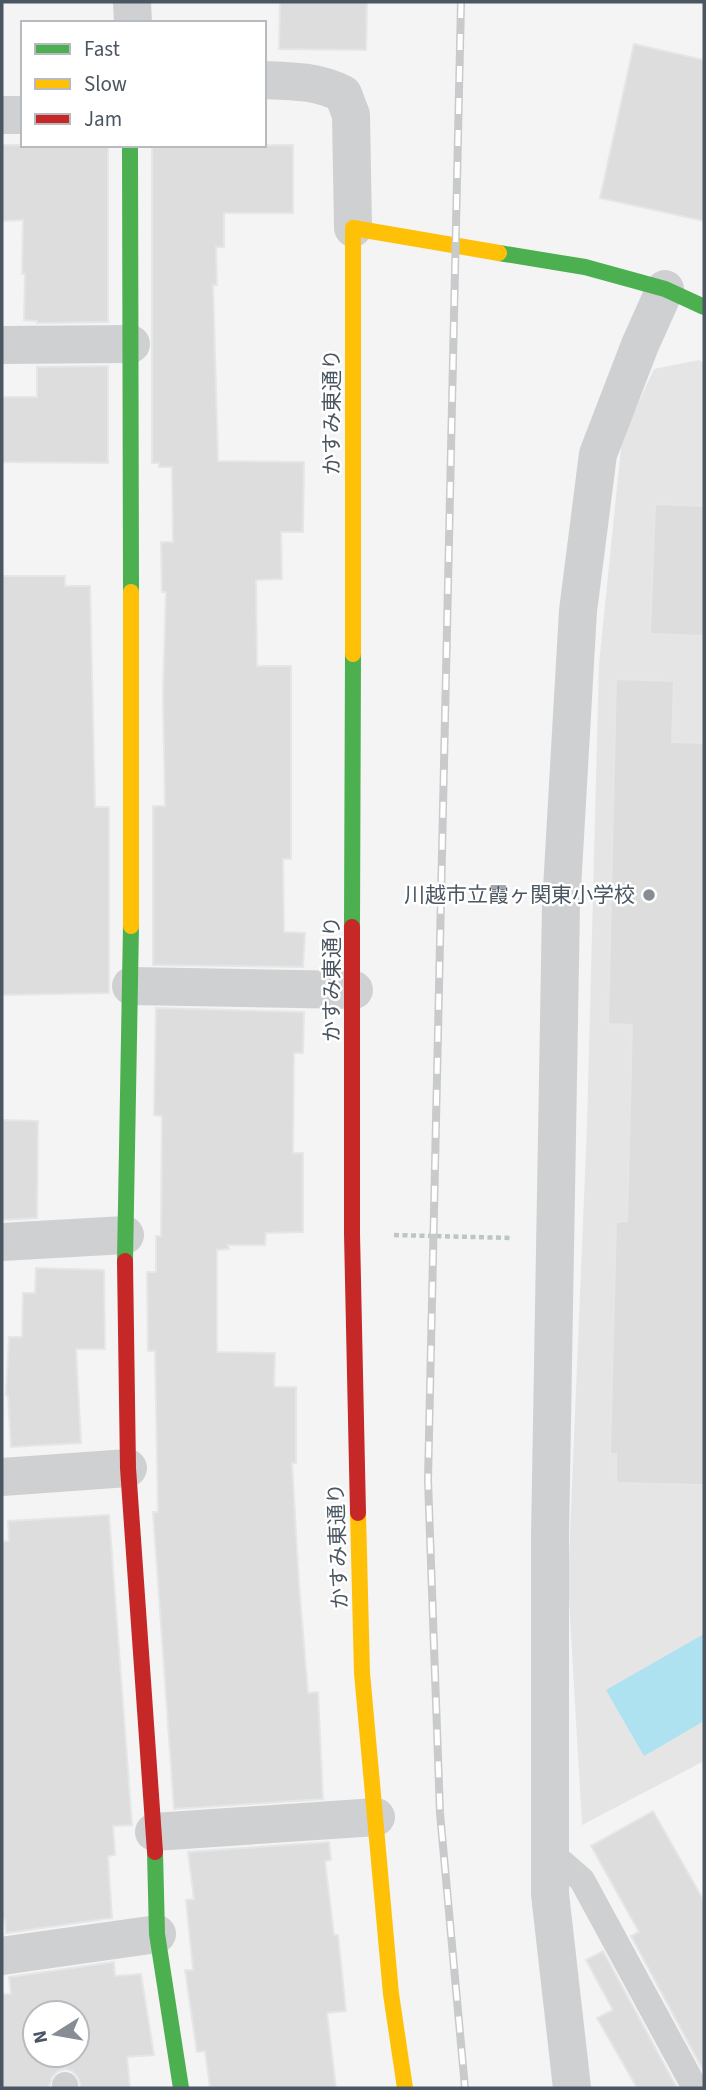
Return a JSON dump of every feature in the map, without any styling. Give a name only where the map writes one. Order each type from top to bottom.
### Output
[{"type":"street","points":[[132,2],[133,21]]},
{"type":"street","points":[[266,80],[325,85],[343,94],[351,115],[353,228],[585,267],[665,289],[704,307]]},
{"type":"street","points":[[2,115],[21,115]]},
{"type":"street","points":[[130,147],[131,986],[125,1235],[128,1468],[154,1832],[158,1934],[181,2088]]},
{"type":"street","name":"かすみ東通り","points":[[353,228],[352,1234],[362,1673],[391,1994],[405,2088]]},
{"type":"street","points":[[572,2088],[550,1894],[550,1537],[561,906],[578,611],[598,454],[639,345],[665,289]]},
{"type":"street","points":[[2,345],[131,344]]},
{"type":"street","points":[[131,986],[354,990]]},
{"type":"street","points":[[2,1242],[125,1235]]},
{"type":"street","points":[[2,1477],[128,1468]]},
{"type":"street","points":[[154,1832],[376,1817]]},
{"type":"street","points":[[2,1956],[158,1934]]},
{"type":"lane","points":[[550,1852],[582,1880],[695,2088]]},
{"type":"path","points":[[352,1234],[555,1239]]},
{"type":"shaded area","name":"川越市立霞ヶ関東小学校","points":[[699,360],[704,363],[704,1761],[582,1825],[568,1582],[587,1126],[599,664],[622,438],[654,369]]},
{"type":"water","points":[[704,1634],[704,1721],[644,1756],[606,1690]]},
{"type":"building","points":[[280,2],[367,2],[366,50],[279,49]]},
{"type":"building","points":[[634,44],[704,60],[704,221],[600,198]]},
{"type":"building","points":[[2,145],[108,147],[108,322],[37,323],[24,320],[23,220],[2,221]]},
{"type":"building","points":[[293,145],[293,213],[224,213],[224,247],[216,247],[217,285],[213,285],[218,461],[304,462],[303,532],[281,532],[282,579],[256,580],[257,666],[291,666],[291,859],[283,859],[284,932],[305,933],[303,967],[153,965],[153,806],[165,806],[163,692],[166,592],[162,592],[161,542],[173,542],[172,467],[159,467],[159,463],[152,463],[152,147]]},
{"type":"building","points":[[108,366],[108,463],[2,462],[2,397],[37,397],[37,367]]},
{"type":"building","points":[[655,504],[704,506],[704,636],[650,634]]},
{"type":"building","points":[[2,576],[65,576],[65,586],[90,586],[95,807],[109,807],[109,993],[2,995]]},
{"type":"building","points":[[616,679],[674,681],[672,742],[704,743],[704,1485],[616,1483],[616,1454],[610,1454],[616,1222],[627,1221],[632,1025],[608,1024]]},
{"type":"building","points":[[156,1008],[304,1012],[303,1053],[294,1053],[293,1153],[303,1153],[303,1232],[266,1233],[265,1245],[228,1245],[229,1249],[217,1250],[217,1352],[275,1353],[274,1387],[296,1387],[296,1463],[292,1463],[299,1585],[308,1693],[318,1692],[323,1799],[174,1809],[153,1512],[158,1512],[155,1351],[148,1351],[147,1272],[156,1272],[156,1236],[161,1236],[162,1116],[154,1115]]},
{"type":"building","points":[[2,1120],[38,1121],[37,1218],[2,1220]]},
{"type":"building","points":[[36,1268],[104,1270],[105,1349],[76,1349],[81,1443],[11,1447],[6,1395],[9,1337],[22,1337],[23,1293],[35,1293]]},
{"type":"building","points":[[109,1515],[132,1825],[113,1826],[115,1855],[108,1856],[112,1918],[6,1933],[5,1920],[2,1921],[2,1542],[9,1541],[8,1521]]},
{"type":"building","points":[[653,1811],[704,1901],[704,2072],[631,1936],[639,1932],[591,1846]]},
{"type":"building","points":[[329,1842],[331,1860],[325,1861],[334,1935],[338,1935],[346,2011],[327,2013],[336,2088],[210,2088],[205,2051],[197,2052],[185,1970],[193,1970],[186,1900],[194,1899],[188,1852]]},
{"type":"building","points":[[603,1951],[677,2088],[637,2088],[597,2018],[613,2010],[586,1960]]},
{"type":"building","points":[[114,1962],[115,1976],[141,1974],[154,2055],[127,2057],[130,2088],[81,2088],[78,2077],[66,2069],[58,2071],[52,2077],[49,2088],[2,2088],[2,1994],[11,1994],[9,1977]]},
{"type":"railway","points":[[461,2],[428,1480],[440,1813],[465,2088]]},
{"type":"traffic: fast","points":[[130,147],[131,592]]},
{"type":"traffic: fast","points":[[499,253],[585,267],[665,289],[704,307]]},
{"type":"traffic: fast","points":[[352,927],[353,654]]},
{"type":"traffic: fast","points":[[125,1261],[131,926]]},
{"type":"traffic: fast","points":[[155,1852],[157,1934],[181,2088]]},
{"type":"traffic: slow","points":[[353,654],[353,228],[499,253]]},
{"type":"traffic: slow","points":[[131,592],[131,926]]},
{"type":"traffic: slow","points":[[358,1513],[362,1673],[391,1994],[405,2088]]},
{"type":"traffic: jam","points":[[352,927],[352,1234],[358,1513]]},
{"type":"traffic: jam","points":[[125,1261],[128,1468],[155,1852]]},
{"type":"place","name":"川越市立霞ヶ関東小学校","points":[[649,895]]}]
